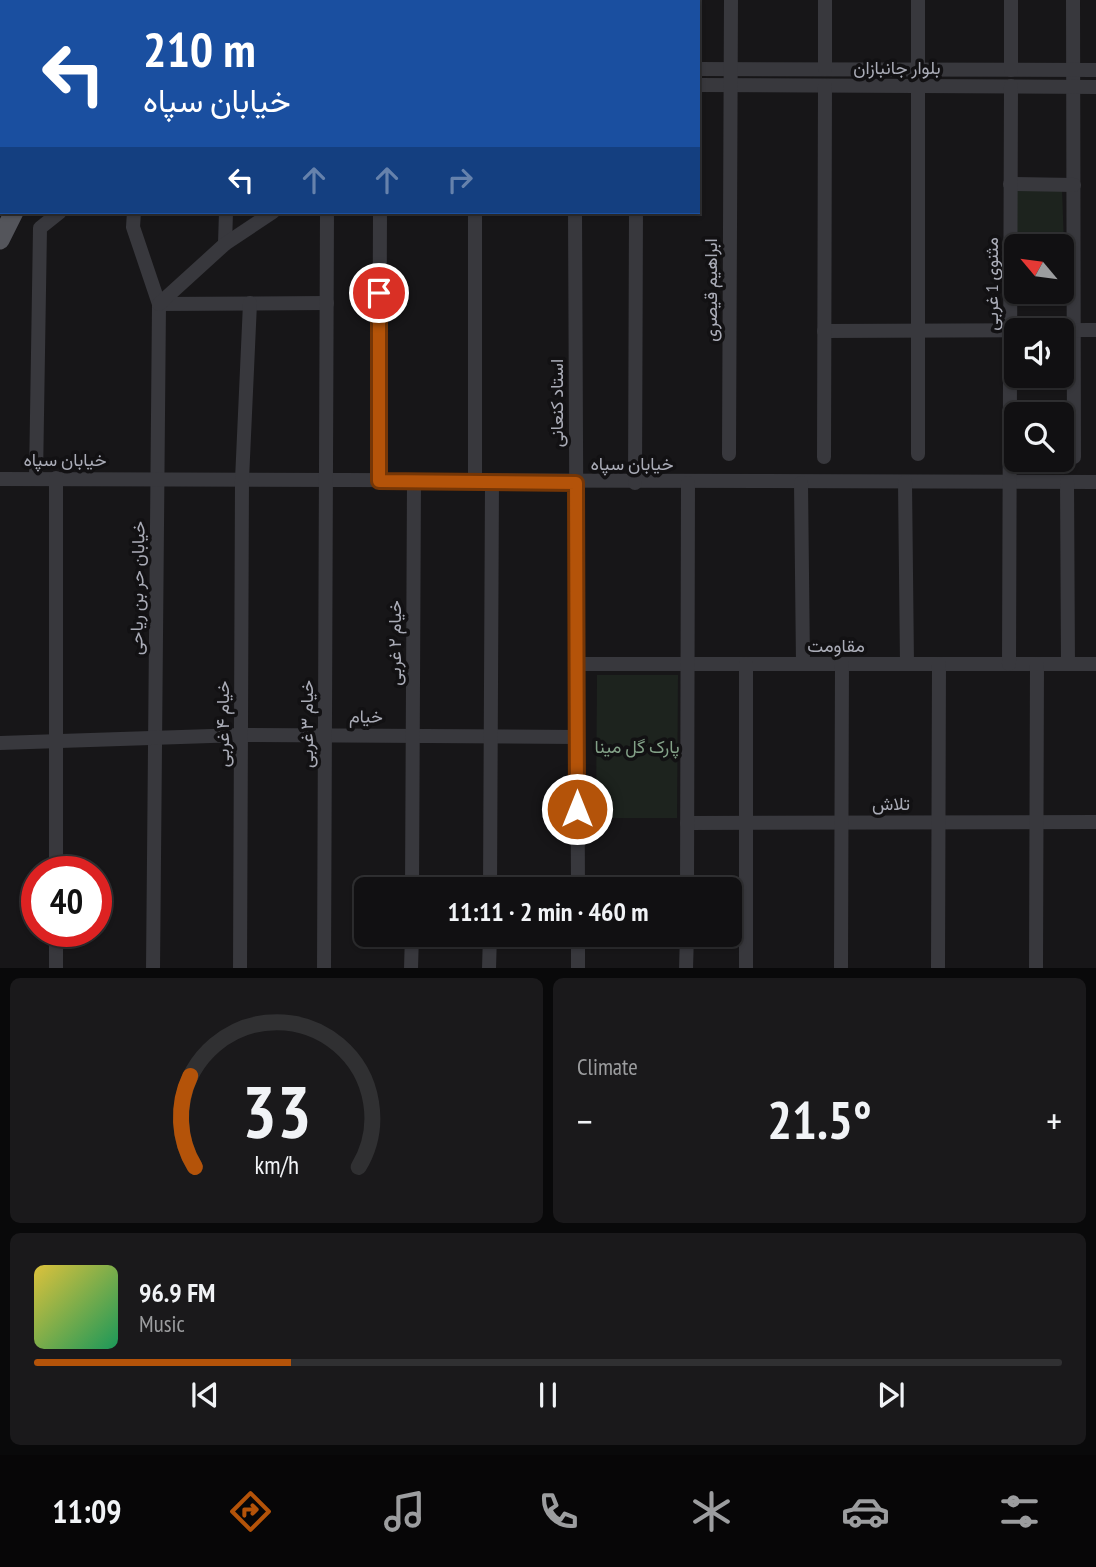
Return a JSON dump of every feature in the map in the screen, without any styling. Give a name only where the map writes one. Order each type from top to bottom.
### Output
[{"type":"main road","points":[[0,240],[13,214]]},
{"type":"street","name":"ابراهیم قیصری","points":[[729,453],[731,0]]},
{"type":"street","points":[[825,0],[825,69]]},
{"type":"street","points":[[918,0],[918,454]]},
{"type":"street","points":[[1011,0],[1011,70]]},
{"type":"street","points":[[1071,234],[1074,185],[1073,0]]},
{"type":"street","name":"بلوار جانبازان","points":[[700,69],[1096,70]]},
{"type":"street","name":"بلوار جانبازان","points":[[700,85],[1096,87]]},
{"type":"street","points":[[824,457],[825,86]]},
{"type":"street","name":"مثنوی 1 غربی","points":[[1011,86],[1012,234]]},
{"type":"street","points":[[1010,184],[1074,185]]},
{"type":"street","points":[[36,478],[40,228],[58,214]]},
{"type":"street","name":"خیابان حر بن ریاحی","points":[[134,214],[133,226],[159,304],[153,968]]},
{"type":"street","points":[[225,244],[226,214]]},
{"type":"street","points":[[159,304],[225,244],[271,214]]},
{"type":"street","name":"خیام ۳ غربی","points":[[324,968],[327,214]]},
{"type":"street","points":[[379,481],[380,214]]},
{"type":"street","points":[[475,214],[475,482]]},
{"type":"street","name":"استاد کنعانی","points":[[575,214],[578,877]]},
{"type":"street","points":[[635,483],[636,214]]},
{"type":"street","name":"خیام ۴ غربی","points":[[240,968],[242,480],[250,303]]},
{"type":"street","points":[[159,304],[327,303]]},
{"type":"street","points":[[824,331],[1004,330]]},
{"type":"street","points":[[1074,330],[1096,330]]},
{"type":"street","name":"مثنوی 1 غربی","points":[[1009,664],[1010,388]]},
{"type":"street","points":[[56,856],[57,478]]},
{"type":"street","name":"خیابان سپاه","points":[[0,480],[57,478],[576,483],[1096,482]]},
{"type":"street","name":"خیام ۲ غربی","points":[[412,877],[415,481]]},
{"type":"street","points":[[490,877],[492,482]]},
{"type":"street","points":[[905,482],[907,664]]},
{"type":"street","points":[[1068,482],[1068,663]]},
{"type":"street","points":[[687,877],[688,483]]},
{"type":"street","points":[[801,483],[803,664]]},
{"type":"street","name":"مقاومت","points":[[577,664],[1096,663]]},
{"type":"street","points":[[746,664],[746,968]]},
{"type":"street","points":[[841,968],[842,664]]},
{"type":"street","points":[[938,968],[939,664]]},
{"type":"street","points":[[1036,968],[1037,664]]},
{"type":"street","name":"خیام","points":[[0,744],[241,735],[577,737]]},
{"type":"street","name":"تلاش","points":[[687,822],[1096,822]]},
{"type":"street","points":[[56,947],[56,968]]},
{"type":"street","points":[[411,968],[412,947]]},
{"type":"street","points":[[489,968],[490,947]]},
{"type":"street","points":[[578,947],[578,968]]},
{"type":"street","points":[[686,968],[687,947]]},
{"type":"green space","points":[[1016,189],[1062,189],[1064,234],[1017,234]]},
{"type":"green space","name":"پارک گل مینا","points":[[597,675],[678,675],[677,818],[596,818]]},
{"type":"route","points":[[379,293],[379,481],[576,483],[577,809]]}]
